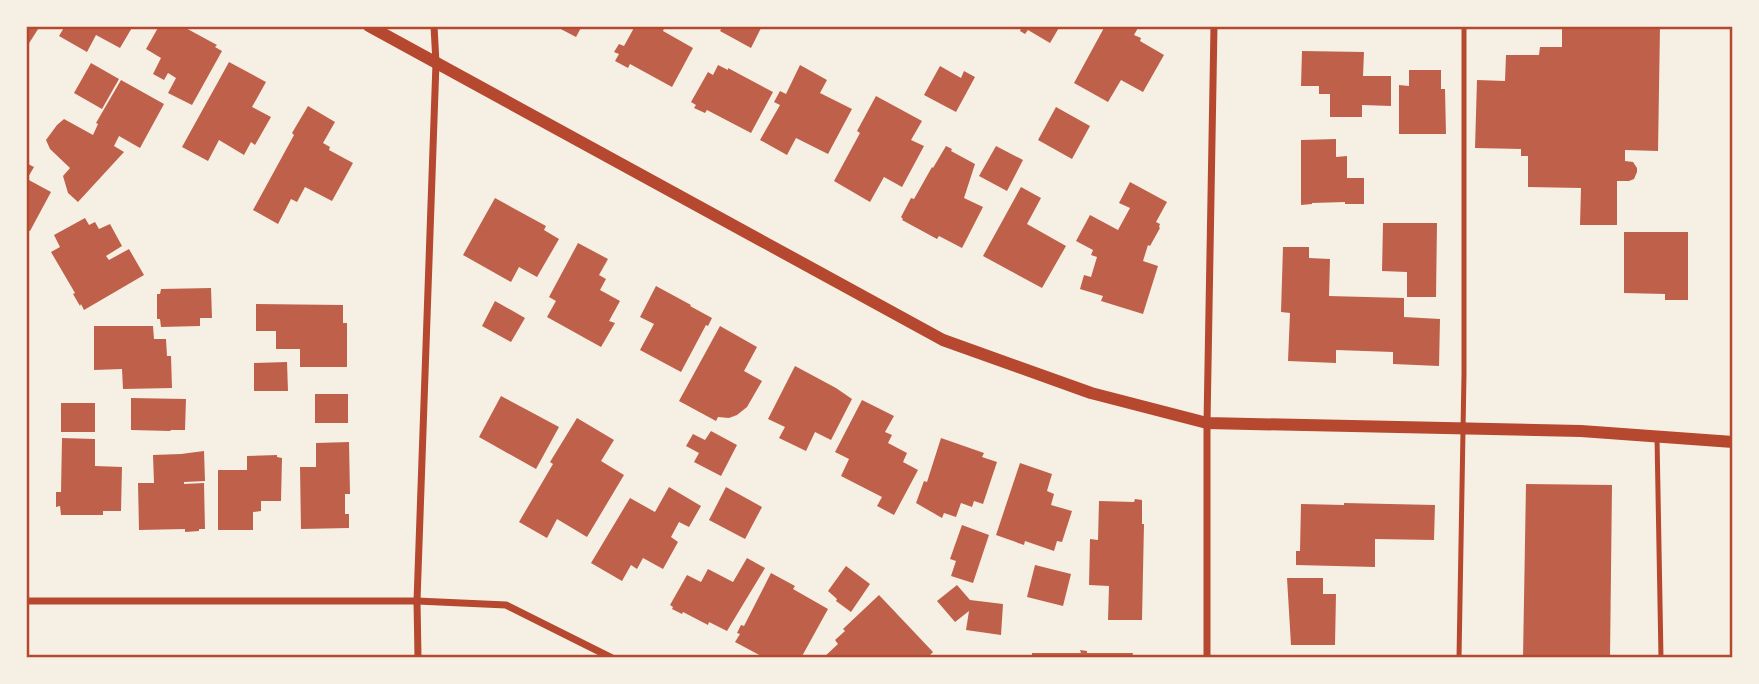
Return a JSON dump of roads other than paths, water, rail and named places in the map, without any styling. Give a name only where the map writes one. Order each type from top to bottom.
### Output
[{"type":"street","points":[[369,26],[943,340],[1091,393],[1207,423],[1581,431],[1733,442]]},
{"type":"street","points":[[418,658],[417,601],[436,63],[434,26]]},
{"type":"street","points":[[1207,658],[1207,423],[1214,26]]},
{"type":"street","points":[[26,601],[417,601],[506,605],[612,658]]},
{"type":"lane","points":[[1460,658],[1464,26]]},
{"type":"lane","points":[[1657,437],[1661,658]]}]
